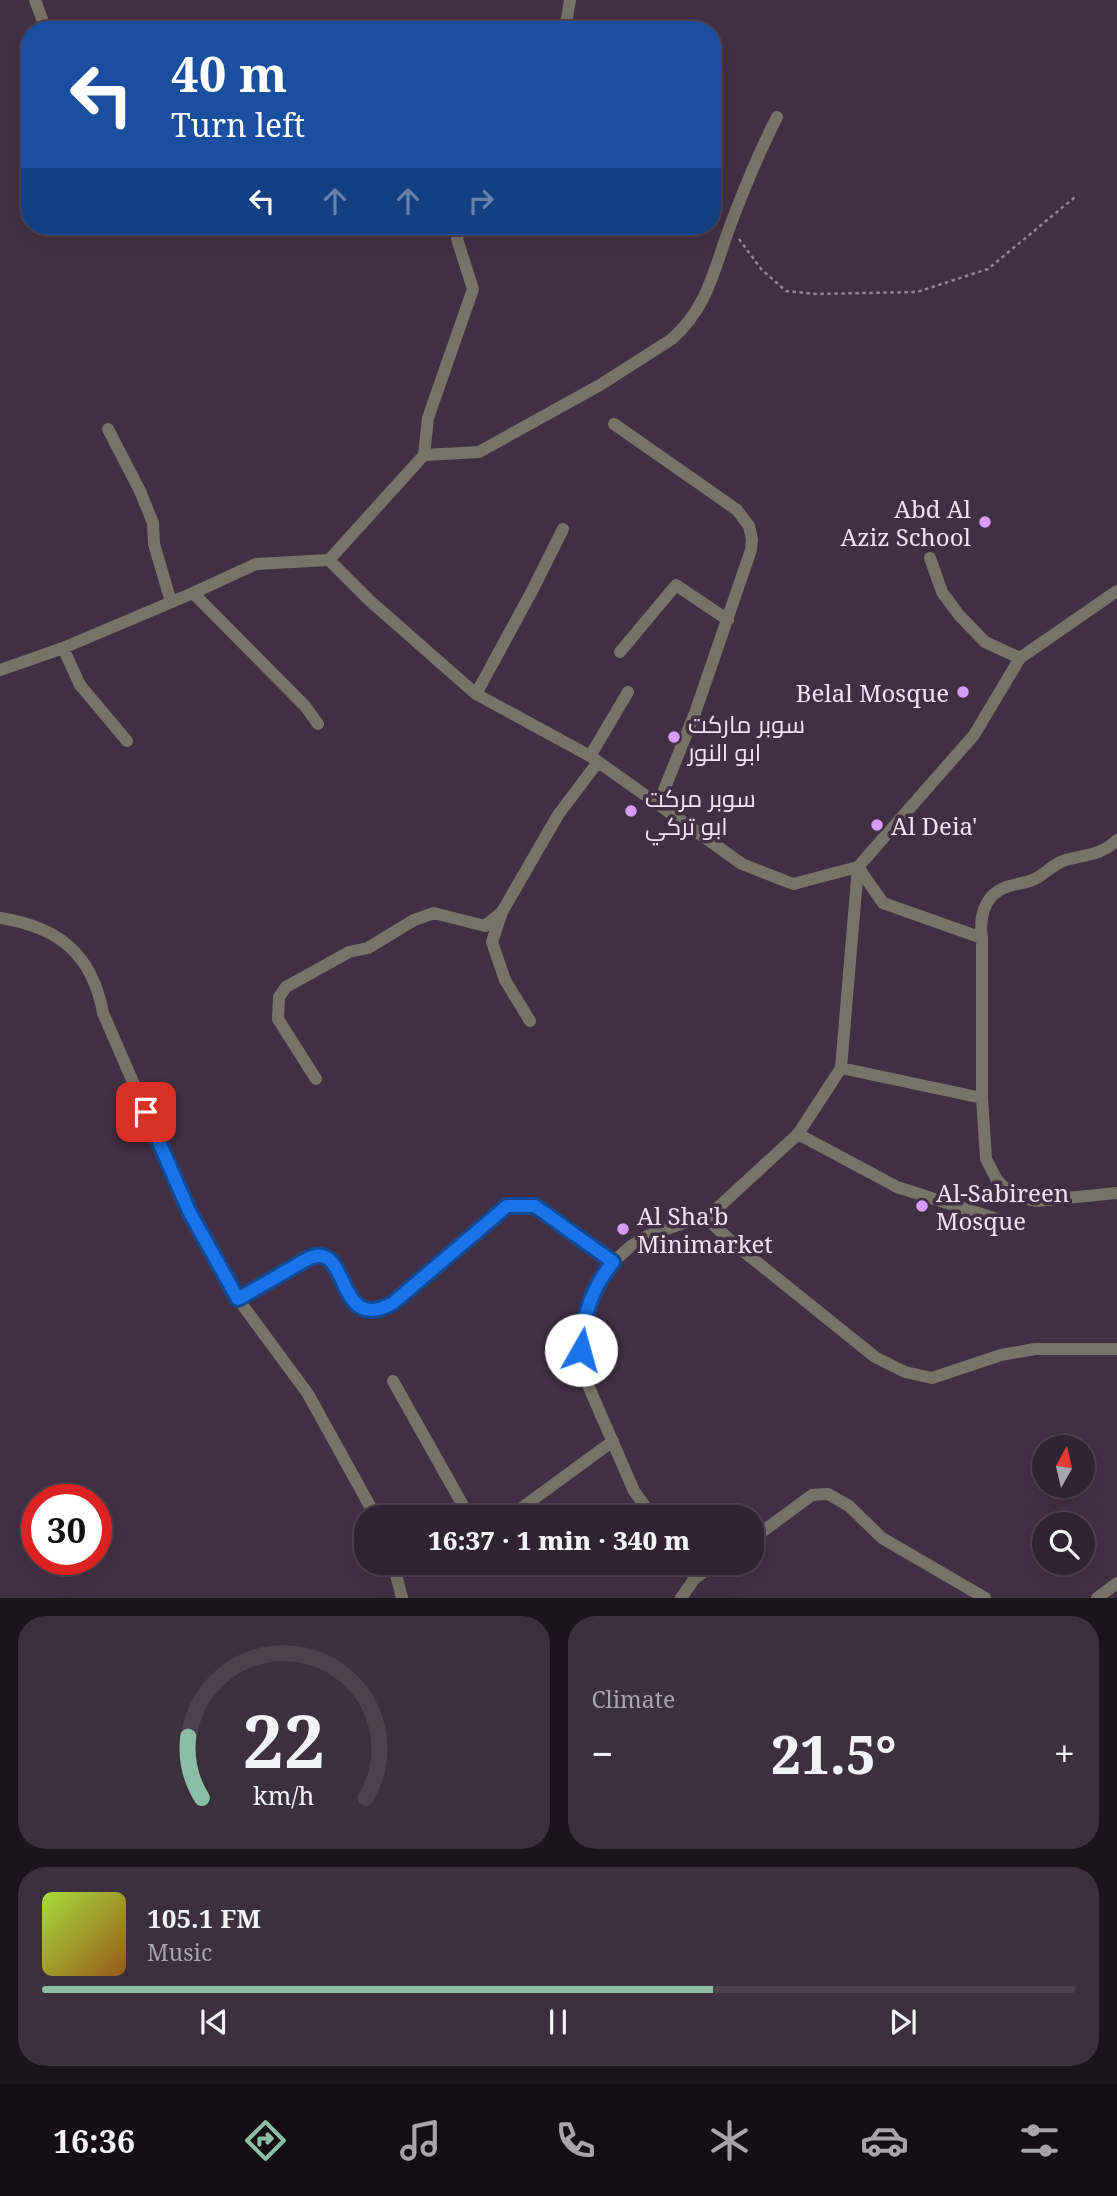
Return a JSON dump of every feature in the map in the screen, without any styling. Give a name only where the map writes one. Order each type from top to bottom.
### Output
[{"type":"street","points":[[35,0],[43,21]]},
{"type":"street","points":[[566,21],[569,0]]},
{"type":"street","points":[[424,455],[479,452],[600,384],[683,330],[700,307],[762,147],[777,117]]},
{"type":"street","points":[[0,670],[63,648],[256,564],[329,560],[424,455],[428,418],[473,289],[458,235]]},
{"type":"street","points":[[614,424],[736,509],[746,520],[751,532],[751,550],[728,620],[658,805]]},
{"type":"street","points":[[107,429],[140,491],[153,523],[154,544],[171,602]]},
{"type":"street","points":[[476,694],[563,529]]},
{"type":"street","points":[[930,558],[942,592],[960,615],[985,642],[1020,658]]},
{"type":"street","points":[[329,560],[369,600],[476,694],[594,759],[742,864],[793,884],[858,867],[974,735],[1020,658],[1117,591]]},
{"type":"street","points":[[620,652],[676,586],[728,620]]},
{"type":"street","points":[[193,593],[304,706],[318,724]]},
{"type":"street","points":[[63,648],[80,685],[127,741]]},
{"type":"street","points":[[530,1021],[505,980],[492,942],[502,912],[594,759],[628,692]]},
{"type":"street","points":[[1117,840],[1100,853],[1064,861],[1035,879],[1003,888],[993,894],[986,903],[980,924],[982,1098],[986,1158],[997,1180],[1007,1191],[1020,1199],[1036,1201],[1117,1193]]},
{"type":"street","points":[[858,867],[883,903],[982,937]]},
{"type":"street","points":[[645,1505],[635,1490],[588,1385],[581,1350],[587,1306],[600,1279],[613,1262],[631,1246],[647,1236],[712,1213],[798,1134],[841,1068],[858,867]]},
{"type":"street","points":[[316,1079],[278,1019],[279,997],[286,987],[349,952],[368,948],[414,919],[434,913],[485,926],[502,912]]},
{"type":"street","points":[[0,918],[23,921],[49,931],[71,946],[80,956],[95,980],[103,1013],[189,1211],[238,1299],[308,1394],[369,1505]]},
{"type":"street","points":[[841,1068],[982,1098]]},
{"type":"street","points":[[798,1134],[897,1187],[1000,1220]]},
{"type":"street","points":[[238,1299],[309,1258],[321,1255],[329,1259],[352,1300],[365,1309],[379,1311],[393,1303],[507,1206],[523,1204],[535,1206],[547,1213],[613,1262]]},
{"type":"street","points":[[704,1216],[732,1242],[875,1357],[905,1372],[932,1378],[1001,1354],[1035,1349],[1117,1349]]},
{"type":"street","points":[[393,1381],[465,1508],[488,1516],[512,1515],[613,1441]]},
{"type":"street","points":[[764,1530],[812,1495],[828,1494],[849,1506],[882,1538],[985,1598]]},
{"type":"street","points":[[396,1575],[402,1598]]},
{"type":"street","points":[[681,1598],[700,1575]]},
{"type":"street","points":[[1097,1598],[1117,1583]]},
{"type":"path","points":[[730,226],[761,270],[786,291],[816,294],[916,292],[988,269],[1075,197]]},
{"type":"place","name":"Abd Al Aziz School","points":[[985,522]]},
{"type":"place","name":"Belal Mosque","points":[[963,692]]},
{"type":"place","name":"سوبر ماركت ابو النور","points":[[674,737]]},
{"type":"place","name":"سوبر مركت ابو تركي","points":[[631,811]]},
{"type":"place","name":"Al Deia'","points":[[877,825]]},
{"type":"place","name":"Al-Sabireen Mosque","points":[[922,1206]]},
{"type":"place","name":"Al Sha'b Minimarket","points":[[623,1229]]},
{"type":"route","points":[[146,1112],[189,1211],[238,1299],[309,1258],[321,1255],[329,1259],[352,1300],[365,1309],[379,1311],[393,1303],[507,1206],[523,1204],[535,1206],[547,1213],[613,1262],[600,1279],[587,1306],[581,1350]]}]
